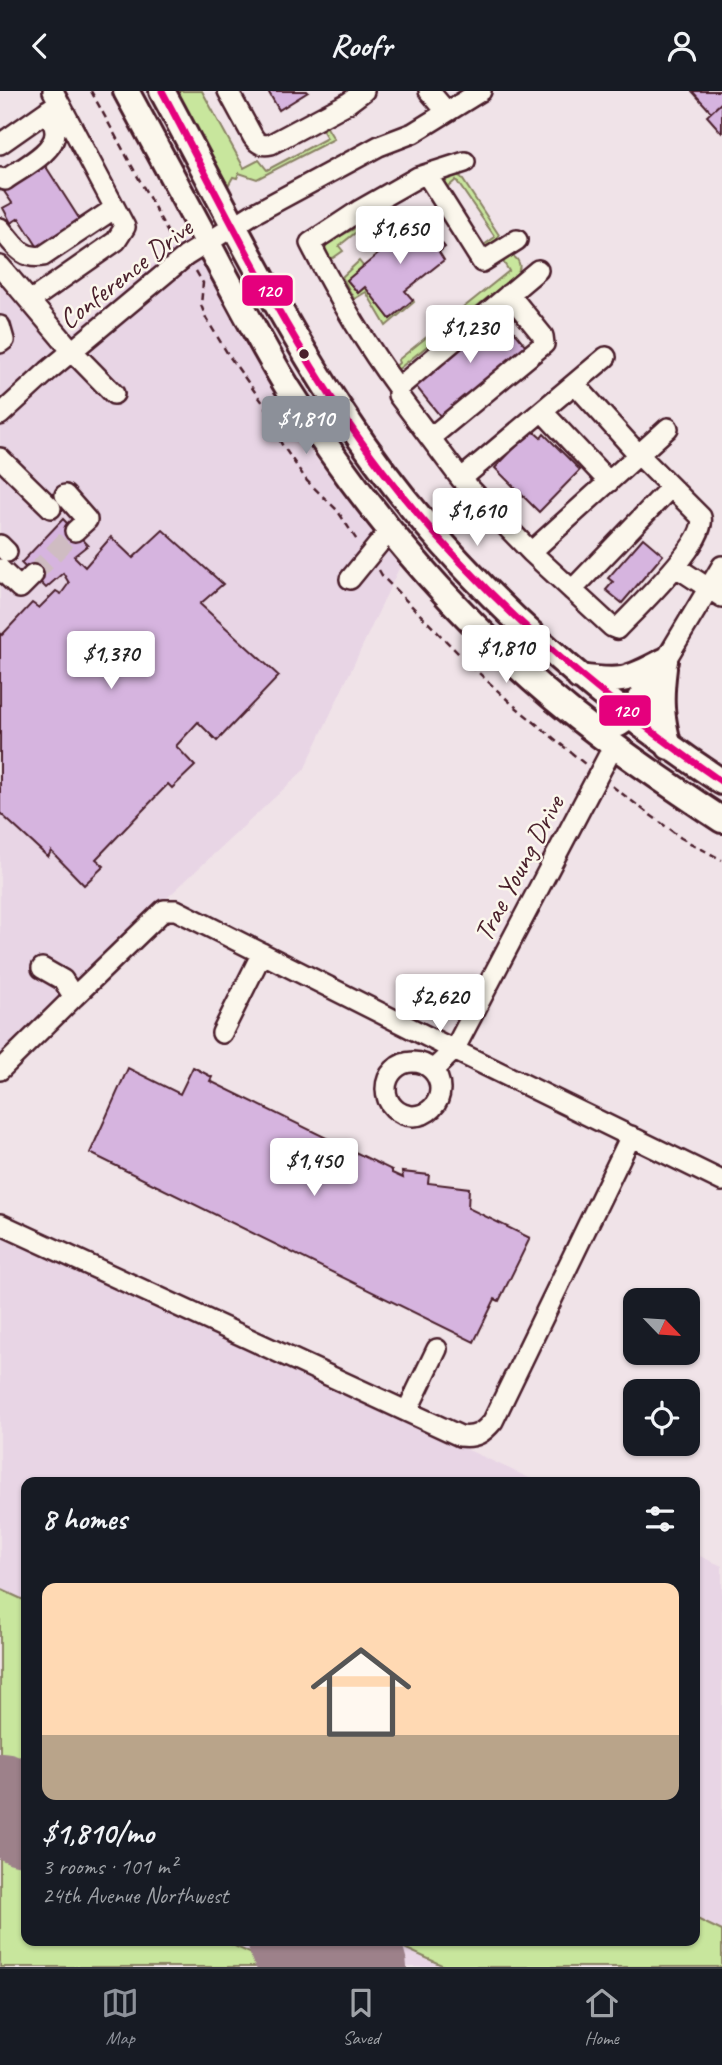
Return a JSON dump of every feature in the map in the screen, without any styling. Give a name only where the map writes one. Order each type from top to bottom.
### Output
[{"type":"main road","points":[[127,91],[288,387],[326,445],[390,530],[472,622],[523,670],[614,745],[722,820]]},
{"type":"main road","points":[[162,91],[305,353],[345,417],[386,474],[458,561],[578,677],[669,747],[722,782]]},
{"type":"main road","points":[[440,587],[496,623],[612,723],[620,724],[629,717],[665,661]]},
{"type":"main road","points":[[578,677],[621,681],[665,661]]},
{"type":"main road","points":[[665,661],[660,697],[669,747]]},
{"type":"main road","points":[[614,745],[628,743],[640,746],[722,801]]},
{"type":"street","points":[[228,91],[253,137],[264,146],[348,103],[364,91]]},
{"type":"street","points":[[429,91],[447,112]]},
{"type":"street","name":"Conference Drive","points":[[0,415],[186,256],[235,225],[379,146],[413,133],[481,91]]},
{"type":"street","points":[[0,144],[53,101]]},
{"type":"street","points":[[0,178],[5,180],[42,155],[53,144],[53,101]]},
{"type":"street","points":[[30,301],[117,241],[125,227],[53,101]]},
{"type":"street","points":[[466,162],[418,177],[310,243],[372,353],[398,388],[398,395],[461,479],[531,552],[611,627],[617,629],[676,567],[703,522],[575,384]]},
{"type":"street","points":[[427,174],[482,262],[517,240]]},
{"type":"street","points":[[0,228],[22,254],[43,256],[115,208]]},
{"type":"street","points":[[0,266],[72,351],[114,394]]},
{"type":"street","points":[[398,388],[538,270]]},
{"type":"street","points":[[430,438],[544,344],[543,336],[509,294]]},
{"type":"street","points":[[0,326],[4,340],[0,343]]},
{"type":"street","points":[[461,479],[606,357]]},
{"type":"street","points":[[542,411],[609,482]]},
{"type":"street","points":[[531,552],[668,428]]},
{"type":"street","points":[[0,458],[58,502],[87,520],[75,531]]},
{"type":"street","points":[[572,590],[671,487]]},
{"type":"street","points":[[350,579],[390,530]]},
{"type":"street","points":[[2,555],[20,587],[33,575]]},
{"type":"street","points":[[665,661],[715,593],[722,566]]},
{"type":"street","points":[[676,567],[715,593]]},
{"type":"street","name":"Trae Young Drive","points":[[433,1070],[454,1050],[614,745]]},
{"type":"street","points":[[0,1070],[164,909],[176,909],[454,1050],[722,1181]]},
{"type":"street","points":[[222,1033],[262,953]]},
{"type":"street","points":[[42,968],[63,979],[74,997]]},
{"type":"street","points":[[0,1224],[460,1436],[470,1437],[483,1433],[493,1422],[631,1136]]},
{"type":"street","points":[[407,1411],[437,1349]]},
{"type":"shaded area","points":[[188,235],[231,316],[313,455],[402,562],[304,770],[0,1054],[0,279],[61,342]]},
{"type":"shaded area","points":[[0,1236],[527,1477],[21,1477],[21,1946],[700,1946],[700,1556],[722,1566],[722,1967],[0,1967]]},
{"type":"green space","points":[[173,91],[202,91],[244,168],[259,160],[267,170],[327,138],[321,128],[325,124],[334,139],[257,179],[239,173],[229,184],[222,179]]},
{"type":"green space","points":[[455,174],[461,177],[499,235],[496,242],[488,248],[484,245],[495,237],[456,180],[447,188],[442,183]]},
{"type":"green space","points":[[404,221],[390,233],[395,240],[376,255],[373,251],[381,242],[381,232]]},
{"type":"green space","points":[[357,227],[360,229],[339,246],[343,251],[333,258],[326,257],[324,252],[327,243]]},
{"type":"green space","points":[[509,255],[519,263],[516,275],[396,371],[392,369],[399,363],[398,360],[509,271],[502,260]]},
{"type":"green space","points":[[359,261],[363,266],[347,280],[358,293],[365,287],[390,319],[413,300],[414,302],[386,326],[366,292],[354,299],[342,277]]},
{"type":"green space","points":[[0,1589],[21,1599],[21,1772],[0,1762]]},
{"type":"green space","points":[[0,1838],[21,1848],[21,1946],[235,1946],[267,1961],[266,1967],[0,1967]]},
{"type":"green space","points":[[700,1920],[722,1931],[722,1967],[446,1967],[400,1946],[700,1946]]},
{"type":"building","points":[[268,91],[307,91],[308,92],[279,110]]},
{"type":"building","points":[[692,91],[722,91],[722,102],[711,112]]},
{"type":"building","points":[[722,102],[722,133],[707,116]]},
{"type":"building","points":[[41,159],[82,223],[39,249],[19,218],[11,223],[3,208],[12,203],[1,187]]},
{"type":"building","points":[[419,215],[445,247],[439,252],[444,260],[405,291],[413,300],[390,319],[365,287],[358,293],[347,280],[395,240],[390,234],[410,217],[412,220]]},
{"type":"building","points":[[499,313],[526,346],[441,417],[414,384]]},
{"type":"building","points":[[532,430],[541,438],[544,434],[580,470],[539,512],[495,468]]},
{"type":"building","points":[[63,519],[88,545],[74,556],[85,567],[111,537],[133,558],[163,530],[223,584],[200,604],[279,676],[217,741],[198,722],[176,746],[195,766],[172,788],[168,784],[96,859],[104,866],[84,885],[51,851],[48,857],[0,813],[0,633],[2,635],[32,603],[39,608],[56,591],[61,594],[69,583],[63,573],[46,588],[21,563]]},
{"type":"building","points":[[643,538],[663,555],[622,603],[606,590],[613,582],[608,578]]},
{"type":"building","points":[[193,1067],[212,1077],[210,1081],[392,1170],[392,1173],[403,1178],[402,1172],[429,1175],[428,1183],[469,1188],[468,1208],[530,1238],[499,1301],[495,1299],[474,1342],[90,1153],[128,1068],[180,1094]]},
{"type":"taxiway","points":[[300,1967],[310,1946]]},
{"type":"runway","points":[[0,1803],[21,1813]]},
{"type":"runway","points":[[310,1946],[356,1967]]},
{"type":"tunnel","points":[[33,575],[75,531]]},
{"type":"transit line","name":"120","points":[[162,91],[292,334],[351,427],[420,517],[458,560],[540,640],[629,713],[722,782]]}]
